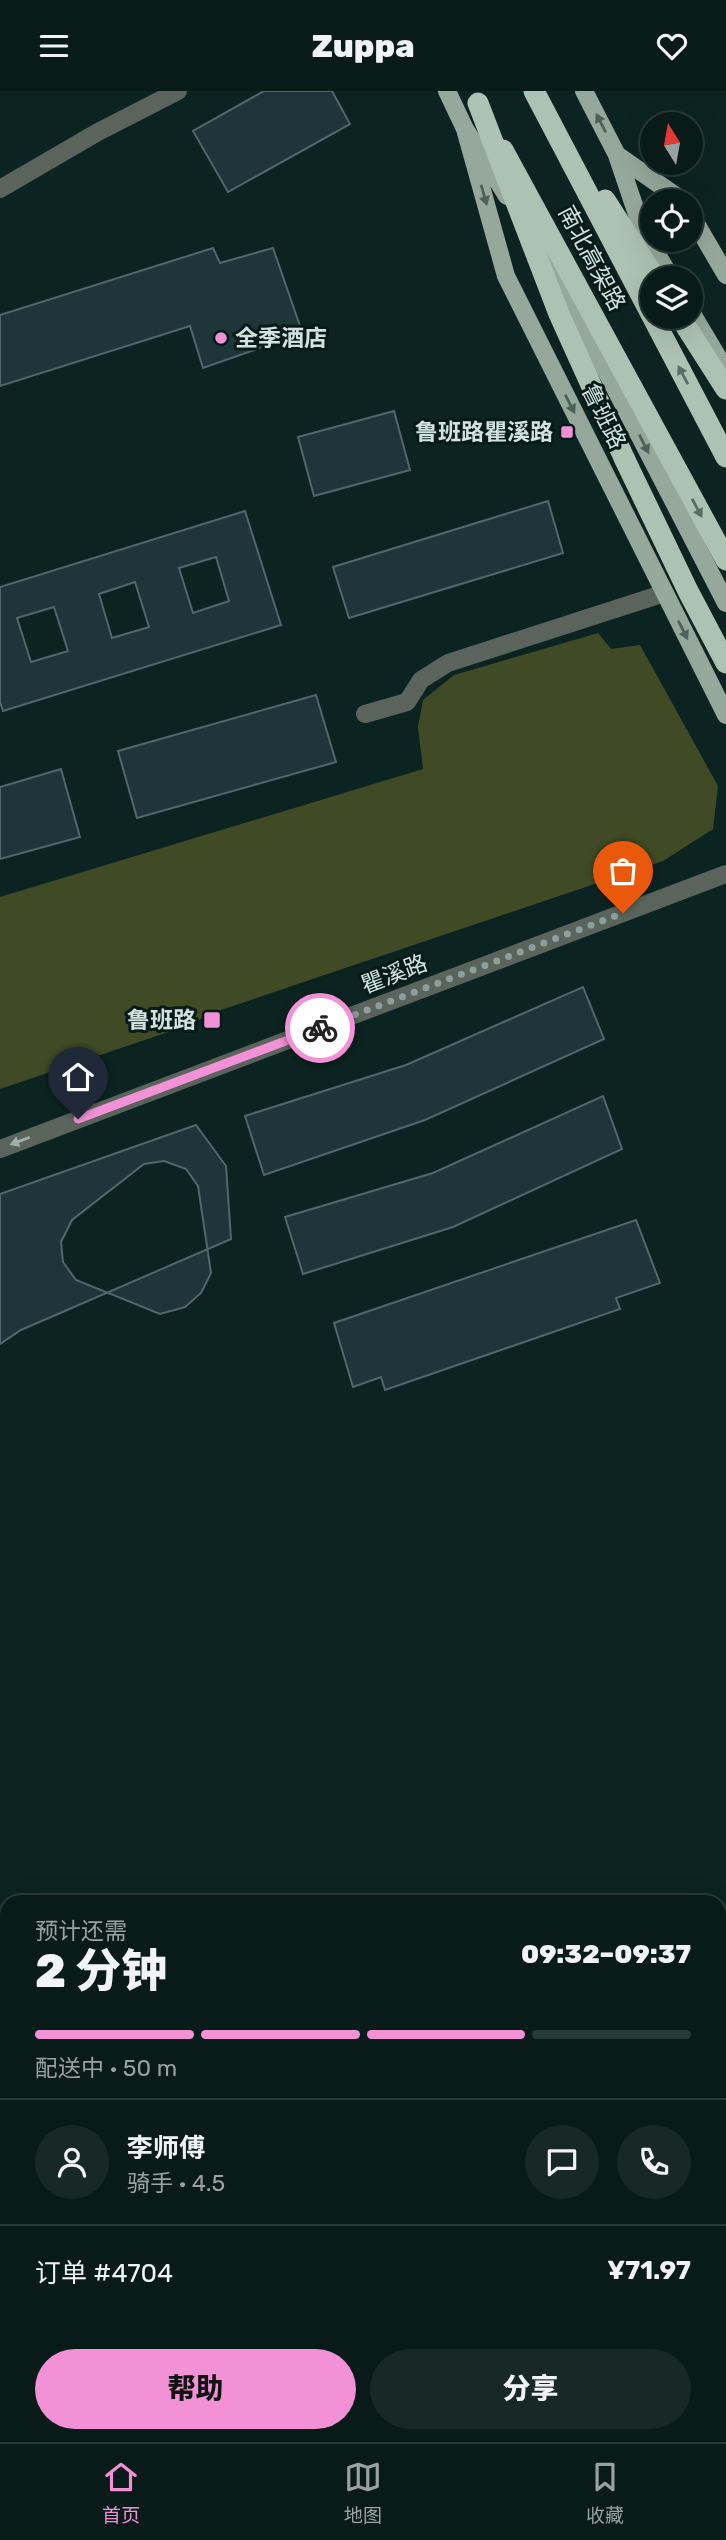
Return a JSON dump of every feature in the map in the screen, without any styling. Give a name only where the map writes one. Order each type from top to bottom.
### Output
[{"type":"highway","points":[[535,91],[647,266]]},
{"type":"highway","name":"南北高架路","points":[[535,91],[726,457]]},
{"type":"highway","points":[[475,97],[559,314],[682,579],[726,663]]},
{"type":"highway","name":"南北高架路","points":[[475,97],[726,560]]},
{"type":"highway","points":[[688,329],[726,389]]},
{"type":"main road","name":"鲁班路","points":[[447,91],[465,129],[555,272],[726,603]]},
{"type":"main road","points":[[584,91],[617,155],[642,229],[664,266]]},
{"type":"main road","name":"鲁班路","points":[[465,129],[506,276],[726,715]]},
{"type":"main road","points":[[617,155],[667,189]]},
{"type":"main road","points":[[703,236],[726,275]]},
{"type":"main road","points":[[701,329],[726,371]]},
{"type":"street","points":[[0,188],[178,91]]},
{"type":"street","points":[[365,714],[407,702],[421,680],[449,663],[665,593]]},
{"type":"street","name":"瞿溪路","points":[[0,1149],[726,874]]},
{"type":"green space","points":[[598,633],[611,649],[640,645],[718,786],[713,829],[663,861],[218,1011],[180,1028],[0,1089],[0,897],[423,769],[418,727],[423,700],[454,675]]},
{"type":"building","points":[[264,91],[332,91],[350,124],[228,192],[193,131]]},
{"type":"building","points":[[213,248],[220,263],[273,248],[300,326],[264,337],[260,348],[203,368],[190,326],[0,386],[0,315]]},
{"type":"building","points":[[394,411],[410,470],[314,496],[298,437]]},
{"type":"building","points":[[548,501],[563,553],[349,618],[333,567]]},
{"type":"building","points":[[245,511],[281,625],[3,711],[0,702],[0,587]],"holes":[[[216,557],[229,601],[193,613],[179,568]],[[135,582],[149,627],[112,638],[99,594]],[[54,607],[68,651],[31,662],[17,618]]]},
{"type":"building","points":[[316,695],[336,762],[137,818],[118,751]]},
{"type":"building","points":[[61,769],[80,837],[0,859],[0,787]]},
{"type":"building","points":[[583,987],[604,1039],[425,1120],[264,1175],[245,1116],[406,1065]]},
{"type":"building","points":[[603,1096],[622,1149],[453,1227],[303,1274],[285,1217],[433,1173]]},
{"type":"building","points":[[196,1125],[226,1166],[231,1239],[21,1330],[0,1344],[0,1194]]},
{"type":"building","points":[[164,1161],[186,1169],[198,1186],[211,1273],[201,1293],[185,1307],[160,1314],[76,1280],[63,1262],[61,1242],[72,1220],[144,1164]]},
{"type":"building","points":[[636,1220],[660,1283],[616,1298],[620,1309],[385,1390],[381,1377],[353,1387],[334,1323]]},
{"type":"way so far","points":[[320,1028],[623,913]]},
{"type":"place","name":"全季酒店","points":[[221,338]]},
{"type":"place","name":"鲁班路瞿溪路","points":[[567,432]]},
{"type":"place","name":"鲁班路","points":[[212,1020]]},
{"type":"route","points":[[78,1119],[320,1028]]}]
